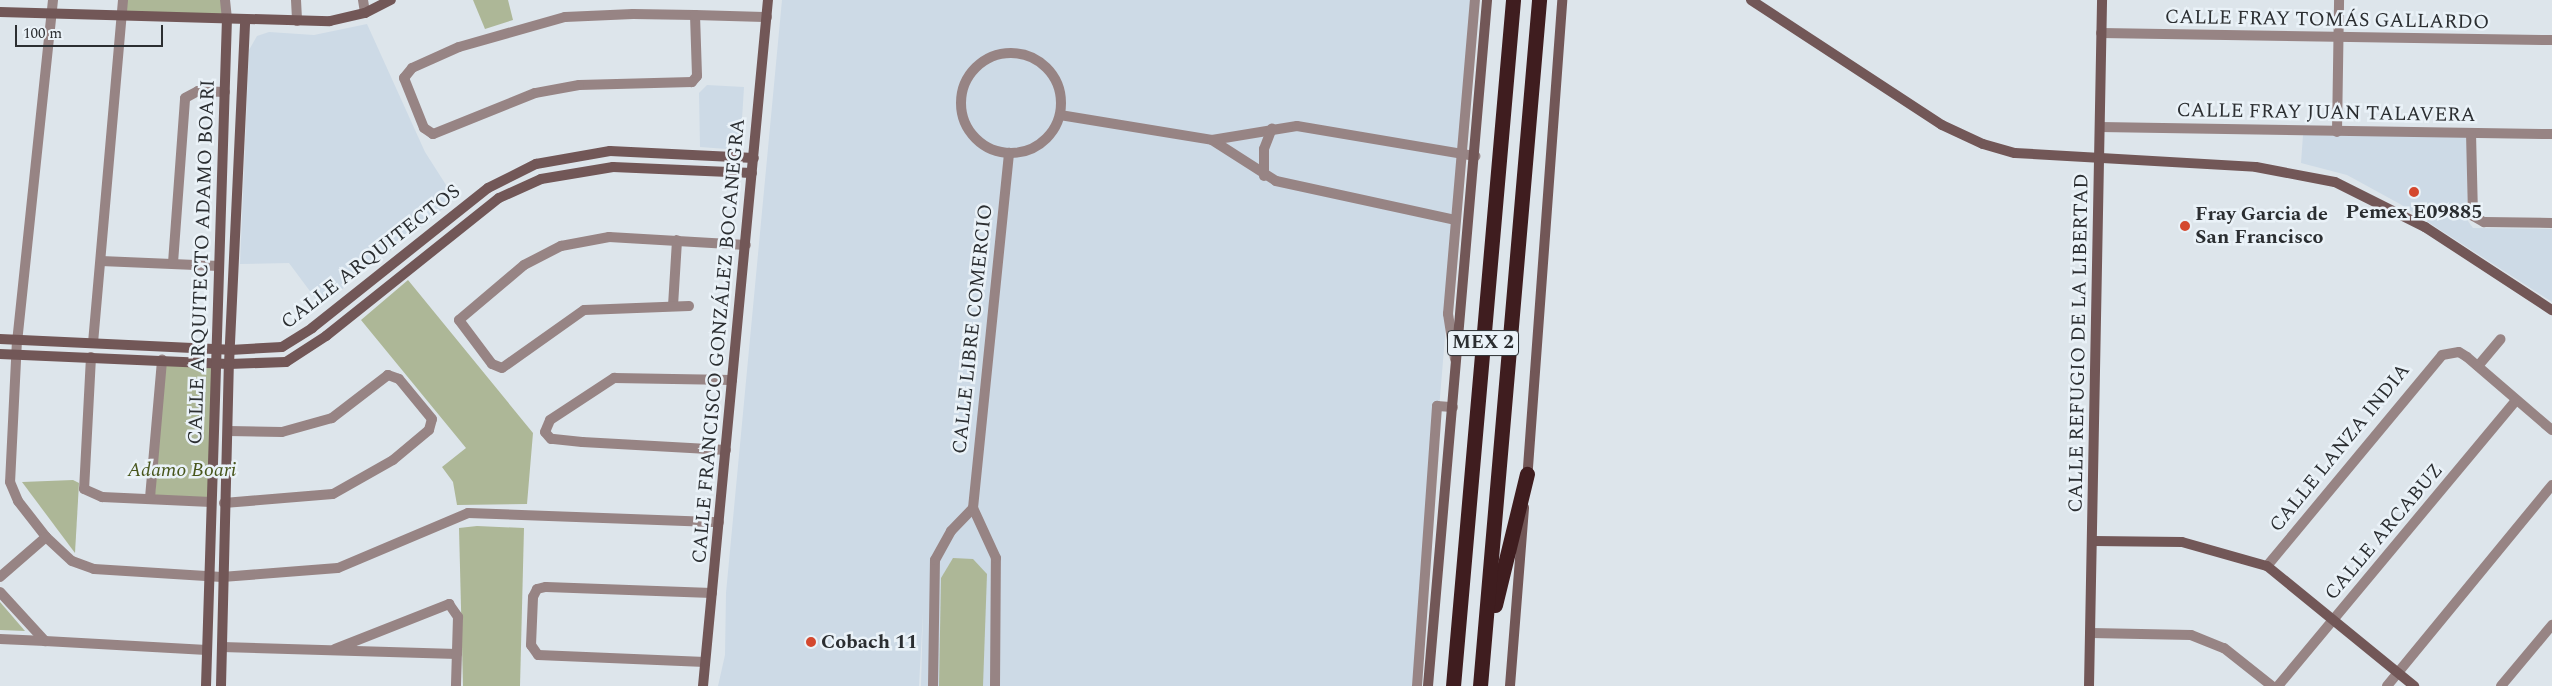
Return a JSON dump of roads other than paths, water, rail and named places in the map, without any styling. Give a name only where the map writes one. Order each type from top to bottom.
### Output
[{"type":"highway","name":"MEX 2","points":[[1453,686],[1513,0]]},
{"type":"highway","name":"MEX 2","points":[[1480,686],[1539,0]]},
{"type":"highway","points":[[1484,650],[1527,474]]},
{"type":"street","points":[[53,0],[17,340],[10,482],[18,501],[46,538],[72,561],[94,569],[222,577],[338,568],[468,513],[719,522]]},
{"type":"street","points":[[92,344],[101,261],[123,0]]},
{"type":"street","points":[[225,0],[226,19]]},
{"type":"street","points":[[296,0],[297,20]]},
{"type":"street","points":[[363,0],[365,13]]},
{"type":"street","points":[[0,12],[330,21],[365,13],[391,0]]},
{"type":"street","name":"CALLE FRANCISCO GONZÁLEZ BOCANEGRA","points":[[703,686],[768,0]]},
{"type":"street","points":[[1456,367],[1448,314],[1475,0]]},
{"type":"street","points":[[1417,686],[1428,632],[1453,407],[1487,0]]},
{"type":"street","points":[[1510,686],[1562,0]]},
{"type":"street","points":[[1751,0],[1961,135],[2015,153],[2265,168],[2354,188],[2425,227],[2552,310]]},
{"type":"street","name":"CALLE REFUGIO DE LA LIBERTAD","points":[[2089,686],[2094,540],[2098,159],[2102,0]]},
{"type":"street","points":[[2337,132],[2339,0]]},
{"type":"street","points":[[695,15],[697,76],[692,82],[578,85],[535,93],[429,134],[405,81],[406,72],[459,47],[565,17],[695,15],[767,17]]},
{"type":"street","name":"CALLE ARQUITECTO ADAMO BOARI","points":[[206,686],[226,19]]},
{"type":"street","name":"CALLE ARQUITECTO ADAMO BOARI","points":[[221,686],[222,577],[229,364],[245,20]]},
{"type":"street","name":"CALLE FRAY TOMÁS GALLARDO","points":[[2101,33],[2338,39],[2552,40]]},
{"type":"street","points":[[1007,54],[1035,59],[1057,82],[1060,115],[1042,143],[1009,153],[978,140],[964,119],[965,84],[982,63],[1007,54]]},
{"type":"street","points":[[173,263],[185,98],[198,91],[225,92]]},
{"type":"street","points":[[1060,115],[1212,140],[1272,128],[1306,127],[1475,156]]},
{"type":"street","points":[[1264,176],[1264,149],[1272,128]]},
{"type":"street","name":"CALLE FRAY JUAN TALAVERA","points":[[2100,128],[2552,134]]},
{"type":"street","points":[[2471,133],[2471,210],[2477,220],[2552,224]]},
{"type":"street","points":[[1212,140],[1264,176],[1455,220]]},
{"type":"street","name":"CALLE ARQUITECTOS","points":[[0,340],[230,350],[282,347],[366,285],[488,188],[558,157],[618,151],[754,158]]},
{"type":"street","name":"CALLE LIBRE COMERCIO","points":[[973,508],[1009,153]]},
{"type":"street","points":[[558,157],[560,172]]},
{"type":"street","name":"CALLE ARQUITECTOS","points":[[0,354],[229,364],[286,362],[376,296],[499,198],[560,172],[634,167],[752,173]]},
{"type":"street","points":[[1458,194],[1471,194]]},
{"type":"street","points":[[689,306],[584,310],[508,366],[498,368],[459,320],[524,265],[561,246],[609,237],[746,245]]},
{"type":"street","points":[[673,306],[677,240]]},
{"type":"street","points":[[101,261],[219,266]]},
{"type":"street","points":[[366,285],[376,296]]},
{"type":"street","points":[[2501,339],[2478,366],[2552,430]]},
{"type":"street","name":"CALLE LANZA INDIA","points":[[2267,566],[2442,355],[2459,352],[2478,366]]},
{"type":"street","points":[[91,357],[81,482],[93,496],[211,502]]},
{"type":"street","points":[[150,498],[162,360]]},
{"type":"street","points":[[224,503],[333,494],[386,464],[421,438],[432,425],[431,416],[398,379],[385,377],[332,418],[282,432],[228,431]]},
{"type":"street","points":[[726,450],[551,439],[545,432],[550,420],[614,378],[732,380]]},
{"type":"street","name":"CALLE ARCABUZ","points":[[2278,686],[2516,400]]},
{"type":"street","points":[[1428,686],[1428,632],[1437,406],[1453,407]]},
{"type":"street","points":[[2387,686],[2552,485]]},
{"type":"street","points":[[932,686],[935,560],[951,531],[973,508],[996,558],[995,686]]},
{"type":"street","points":[[0,576],[46,538]]},
{"type":"street","points":[[2094,540],[2191,544],[2267,566],[2414,686]]},
{"type":"street","points":[[705,662],[538,654],[531,644],[537,590],[712,593]]},
{"type":"street","points":[[0,592],[46,641]]},
{"type":"street","points":[[335,649],[449,604],[458,617],[456,686]]},
{"type":"street","points":[[2501,686],[2552,624]]},
{"type":"street","points":[[2091,633],[2176,633],[2205,639],[2235,655],[2272,686]]},
{"type":"street","points":[[0,639],[207,650]]},
{"type":"street","points":[[222,647],[457,654]]},
{"type":"place","name":"Pemex E09885","points":[[2414,192]]},
{"type":"place","name":"Fray Garcia de San Francisco","points":[[2185,226]]},
{"type":"place","name":"Cobach 11","points":[[811,642]]},
{"type":"park label","name":"Adamo Boari","points":[[182,470]]}]
